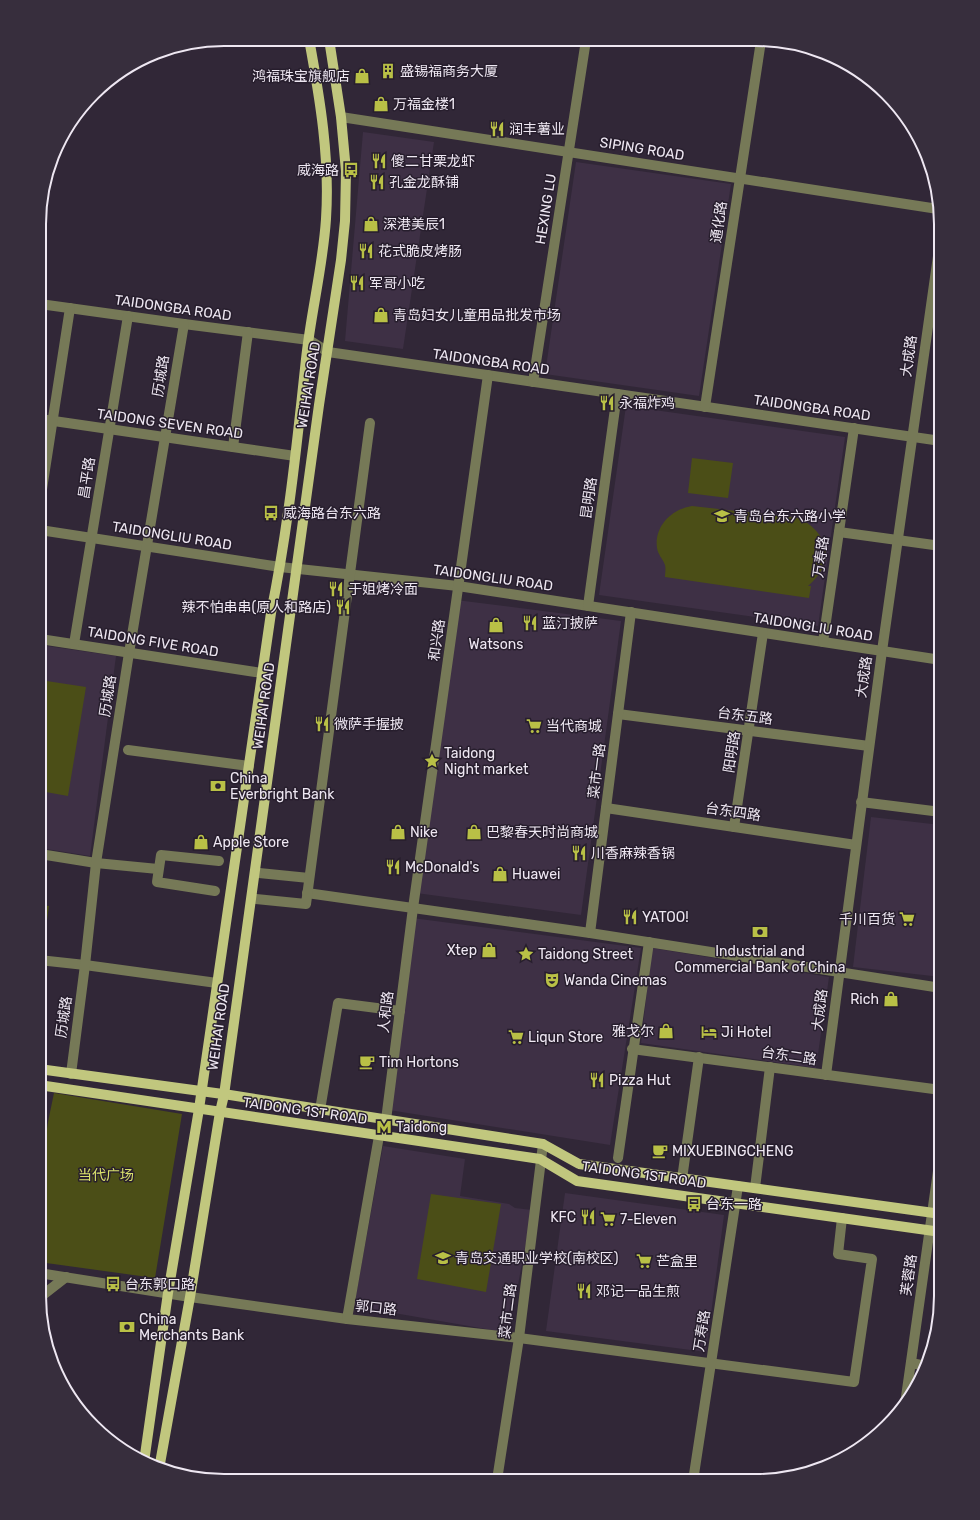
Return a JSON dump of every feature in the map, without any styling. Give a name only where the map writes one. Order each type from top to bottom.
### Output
[{"type":"main road","name":"WEIHAI ROAD","points":[[145,1456],[168,1293],[199,1109],[271,613],[280,567],[308,343],[322,256],[326,219],[327,171],[320,102],[310,46]]},
{"type":"main road","name":"WEIHAI ROAD","points":[[160,1462],[224,1094],[296,569],[341,260],[345,221],[346,171],[342,117],[330,46]]},
{"type":"main road","name":"TAIDONG 1ST ROAD","points":[[46,1070],[224,1094],[543,1144],[579,1164],[934,1214]]},
{"type":"main road","name":"TAIDONG 1ST ROAD","points":[[46,1086],[540,1159],[577,1181],[934,1231]]},
{"type":"street","name":"HEXING LU","points":[[533,382],[585,46]]},
{"type":"street","name":"通化路","points":[[706,407],[760,46]]},
{"type":"street","name":"SIPING ROAD","points":[[342,117],[933,208]]},
{"type":"street","name":"大成路","points":[[826,1075],[869,746],[934,284]]},
{"type":"street","name":"TAIDONGBA ROAD","points":[[46,305],[184,327],[308,343],[328,352],[934,440]]},
{"type":"street","points":[[46,309],[69,310],[46,465]]},
{"type":"street","name":"昌平路","points":[[74,644],[127,318]]},
{"type":"street","name":"历城路","points":[[71,1074],[96,863],[129,653],[184,327]]},
{"type":"street","points":[[233,446],[248,335]]},
{"type":"street","name":"和兴路","points":[[413,908],[488,375]]},
{"type":"street","name":"昆明路","points":[[588,606],[617,394]]},
{"type":"street","name":"TAIDONG SEVEN ROAD","points":[[46,420],[295,456]]},
{"type":"street","points":[[256,899],[306,904],[370,423]]},
{"type":"street","name":"万寿路","points":[[823,642],[854,428]]},
{"type":"street","name":"TAIDONGLIU ROAD","points":[[46,531],[280,567],[458,586],[934,659]]},
{"type":"street","points":[[839,532],[934,545]]},
{"type":"street","name":"菜市一路","points":[[590,933],[631,612]]},
{"type":"street","name":"阳明路","points":[[734,827],[763,633]]},
{"type":"street","name":"TAIDONG FIVE ROAD","points":[[46,640],[262,673]]},
{"type":"street","name":"台东五路","points":[[618,714],[869,746]]},
{"type":"street","points":[[128,750],[248,766]]},
{"type":"street","points":[[862,802],[934,811]]},
{"type":"street","name":"台东四路","points":[[606,808],[856,845]]},
{"type":"street","points":[[46,855],[96,863],[158,869]]},
{"type":"street","points":[[215,890],[157,882],[158,869],[161,855],[219,861]]},
{"type":"street","points":[[259,873],[309,878]]},
{"type":"street","points":[[307,893],[590,933],[934,987]]},
{"type":"street","name":"人和路","points":[[386,1120],[413,908]]},
{"type":"street","points":[[618,1158],[632,1049],[649,942]]},
{"type":"street","points":[[46,961],[217,983]]},
{"type":"street","points":[[320,1110],[338,1003],[400,1011]]},
{"type":"street","name":"台东二路","points":[[632,1049],[934,1089]]},
{"type":"street","points":[[682,1179],[699,1058]]},
{"type":"street","points":[[756,1188],[770,1067]]},
{"type":"street","points":[[347,1319],[379,1136]]},
{"type":"street","name":"菜市二路","points":[[498,1474],[519,1338],[543,1144]]},
{"type":"street","name":"万寿路","points":[[694,1474],[738,1186]]},
{"type":"street","name":"郭口路","points":[[46,1274],[190,1297],[347,1319],[519,1338],[711,1362],[854,1382],[872,1259],[838,1254],[842,1218]]},
{"type":"street","name":"芙蓉路","points":[[907,1390],[929,1230],[934,1219]]},
{"type":"street","points":[[46,1293],[66,1277]]},
{"type":"street","points":[[911,1363],[920,1365]]},
{"type":"shaded area","points":[[363,132],[434,142],[403,349],[345,341]]},
{"type":"shaded area","points":[[576,162],[731,184],[699,396],[545,374]]},
{"type":"shaded area","name":"青岛台东六路小学","points":[[626,406],[845,437],[818,626],[599,595]]},
{"type":"shaded area","name":"当代商城","points":[[456,600],[621,621],[581,915],[416,893]]},
{"type":"shaded area","points":[[46,646],[116,656],[90,856],[46,849]]},
{"type":"shaded area","points":[[871,817],[934,824],[934,976],[853,967]]},
{"type":"shaded area","name":"Liqun Store","points":[[412,918],[641,948],[610,1145],[389,1110]]},
{"type":"shaded area","name":"Liqun Store","points":[[652,948],[829,977],[816,1068],[641,1043]]},
{"type":"shaded area","name":"青岛交通职业学校(南校区)","points":[[383,1146],[465,1159],[460,1196],[509,1204],[515,1208],[532,1210],[509,1333],[354,1306]]},
{"type":"shaded area","name":"芒盒里","points":[[565,1193],[724,1215],[706,1352],[546,1331]]},
{"type":"green space","points":[[692,458],[733,463],[728,498],[688,493]]},
{"type":"green space","points":[[692,506],[800,518],[810,525],[823,541],[826,550],[826,559],[823,568],[817,577],[808,586],[811,586],[809,598],[665,577],[665,565],[658,553],[657,548],[658,533],[661,526],[671,515]]},
{"type":"green space","points":[[46,681],[86,687],[68,796],[46,792]]},
{"type":"green space","points":[[46,906],[49,906],[46,927]]},
{"type":"green space","name":"当代广场","points":[[54,1093],[182,1114],[155,1278],[46,1263],[46,1136]]},
{"type":"green space","points":[[431,1194],[501,1204],[486,1292],[417,1279]]},
{"type":"place","name":"盛锡福商务大厦","points":[[388,71]]},
{"type":"place","name":"鸿福珠宝旗舰店","points":[[362,76]]},
{"type":"place","name":"万福金楼1","points":[[381,104]]},
{"type":"place","name":"润丰薯业","points":[[497,129]]},
{"type":"place","name":"傻二甘栗龙虾","points":[[379,161]]},
{"type":"place","name":"威海路","points":[[351,170]]},
{"type":"place","name":"孔金龙酥铺","points":[[377,182]]},
{"type":"place","name":"深港美辰1","points":[[371,224]]},
{"type":"place","name":"花式脆皮烤肠","points":[[366,251]]},
{"type":"place","name":"军哥小吃","points":[[357,283]]},
{"type":"place","name":"青岛妇女儿童用品批发市场","points":[[381,315]]},
{"type":"place","name":"永福炸鸡","points":[[607,403]]},
{"type":"place","name":"威海路台东六路","points":[[271,513]]},
{"type":"place","name":"青岛台东六路小学","points":[[722,516]]},
{"type":"place","name":"于姐烤冷面","points":[[336,589]]},
{"type":"place","name":"辣不怕串串(原人和路店)","points":[[343,607]]},
{"type":"place","name":"蓝汀披萨","points":[[530,623]]},
{"type":"place","name":"Watsons","points":[[496,625]]},
{"type":"place","name":"微萨手握披","points":[[322,724]]},
{"type":"place","name":"当代商城","points":[[534,726]]},
{"type":"place","name":"Taidong Night market","points":[[432,761]]},
{"type":"place","name":"China Everbright Bank","points":[[218,786]]},
{"type":"place","name":"Nike","points":[[398,832]]},
{"type":"place","name":"巴黎春天时尚商城","points":[[474,832]]},
{"type":"place","name":"Apple Store","points":[[201,842]]},
{"type":"place","name":"川香麻辣香锅","points":[[579,853]]},
{"type":"place","name":"McDonald's","points":[[393,867]]},
{"type":"place","name":"Huawei","points":[[500,874]]},
{"type":"place","name":"YATOO!","points":[[630,917]]},
{"type":"place","name":"千川百货","points":[[907,919]]},
{"type":"place","name":"Industrial and Commercial Bank of China","points":[[760,932]]},
{"type":"place","name":"Xtep","points":[[489,950]]},
{"type":"place","name":"Taidong Street","points":[[526,954]]},
{"type":"place","name":"Wanda Cinemas","points":[[552,980]]},
{"type":"place","name":"Rich","points":[[891,999]]},
{"type":"place","name":"雅戈尔","points":[[666,1031]]},
{"type":"place","name":"Ji Hotel","points":[[709,1032]]},
{"type":"place","name":"Liqun Store","points":[[516,1037]]},
{"type":"place","name":"Tim Hortons","points":[[367,1062]]},
{"type":"place","name":"Pizza Hut","points":[[597,1080]]},
{"type":"place","name":"Taidong","points":[[384,1127]]},
{"type":"place","name":"MIXUEBINGCHENG","points":[[660,1151]]},
{"type":"place","name":"台东一路","points":[[694,1204]]},
{"type":"place","name":"KFC","points":[[588,1217]]},
{"type":"place","name":"7-Eleven","points":[[608,1219]]},
{"type":"place","name":"青岛交通职业学校(南校区)","points":[[443,1258]]},
{"type":"place","name":"芒盒里","points":[[644,1261]]},
{"type":"place","name":"台东郭口路","points":[[113,1284]]},
{"type":"place","name":"邓记一品生煎","points":[[584,1291]]},
{"type":"place","name":"China Merchants Bank","points":[[127,1327]]}]
